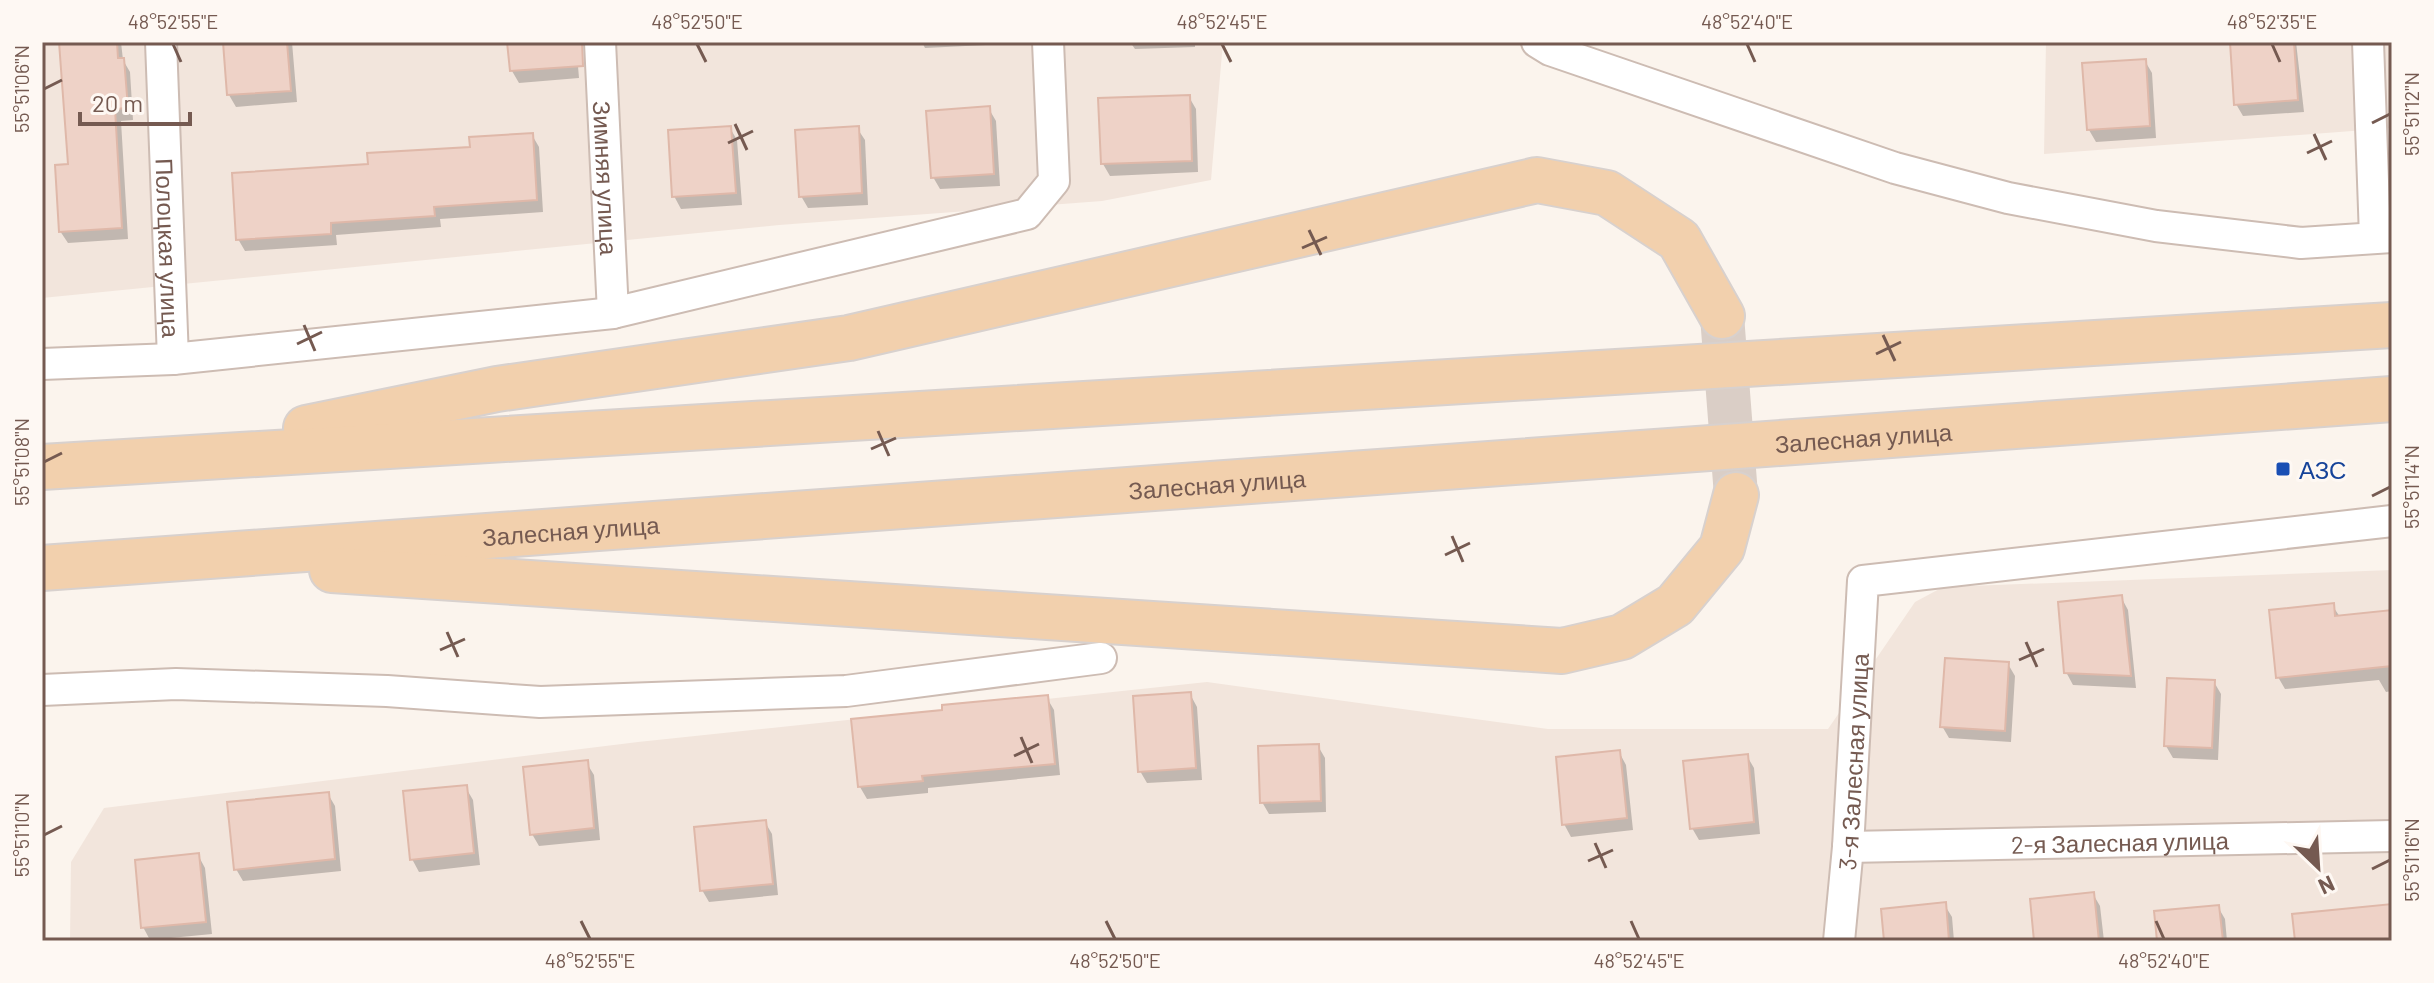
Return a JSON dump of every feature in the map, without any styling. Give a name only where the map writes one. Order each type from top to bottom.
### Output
[{"type":"main road","points":[[154,459],[497,389],[849,338],[1537,180],[1607,193],[1679,240],[1722,316]]},
{"type":"main road","points":[[42,467],[2392,325]]},
{"type":"main road","name":"Залесная улица","points":[[42,568],[2392,399]]},
{"type":"main road","points":[[170,559],[1562,651],[1622,637],[1675,605],[1722,548],[1736,495]]},
{"type":"street","name":"Полоцкая улица","points":[[161,42],[173,359]]},
{"type":"street","name":"Зимняя улица","points":[[600,42],[613,313]]},
{"type":"street","points":[[42,364],[173,359],[613,313],[1027,214],[1054,181],[1048,42]]},
{"type":"street","points":[[1537,42],[1550,50],[1895,168],[2008,198],[2156,226],[2301,243],[2383,237],[2368,42]]},
{"type":"street","name":"3-я Залесная улица","points":[[1839,941],[1848,847],[1863,581],[2392,521]]},
{"type":"street","points":[[42,690],[176,684],[387,691],[540,702],[846,691],[1101,658]]},
{"type":"street","name":"2-я Залесная улица","points":[[1848,847],[2392,836]]},
{"type":"shaded area","points":[[42,42],[1223,42],[1211,180],[1102,201],[779,225],[42,298]]},
{"type":"shaded area","points":[[2046,42],[2392,42],[2392,128],[2044,154]]},
{"type":"shaded area","points":[[2392,570],[2392,941],[70,941],[71,862],[104,808],[638,742],[1207,682],[1548,729],[1828,729],[1915,602],[1943,587]]},
{"type":"building","points":[[59,42],[117,42],[118,58],[124,58],[128,108],[115,109],[122,228],[59,232],[55,165],[68,164]]},
{"type":"building","points":[[223,42],[287,42],[291,91],[227,95]]},
{"type":"building","points":[[507,42],[582,42],[583,66],[510,71]]},
{"type":"building","points":[[2230,42],[2294,42],[2298,100],[2234,105]]},
{"type":"building","points":[[2146,59],[2150,126],[2087,130],[2082,63]]},
{"type":"building","points":[[1190,95],[1192,161],[1101,164],[1098,98]]},
{"type":"building","points":[[990,106],[994,174],[931,178],[926,111]]},
{"type":"building","points":[[731,126],[736,193],[672,197],[668,130]]},
{"type":"building","points":[[859,126],[862,193],[799,197],[795,130]]},
{"type":"building","points":[[533,133],[537,200],[434,207],[435,216],[331,223],[331,234],[236,240],[232,173],[368,164],[367,153],[470,147],[469,137]]},
{"type":"building","points":[[2122,595],[2131,676],[2064,673],[2058,602]]},
{"type":"building","points":[[2334,603],[2335,616],[2392,610],[2392,666],[2276,678],[2269,610]]},
{"type":"building","points":[[1945,658],[2009,662],[2005,731],[1940,727]]},
{"type":"building","points":[[2167,678],[2215,680],[2212,748],[2164,746]]},
{"type":"building","points":[[1191,692],[1196,768],[1138,772],[1133,696]]},
{"type":"building","points":[[1048,695],[1055,764],[922,776],[923,781],[858,787],[851,719],[942,710],[942,705]]},
{"type":"building","points":[[1319,744],[1321,801],[1260,803],[1258,746]]},
{"type":"building","points":[[1620,750],[1627,818],[1562,825],[1556,757]]},
{"type":"building","points":[[1748,754],[1754,822],[1690,829],[1683,761]]},
{"type":"building","points":[[588,760],[594,828],[530,835],[523,767]]},
{"type":"building","points":[[467,785],[474,853],[410,860],[403,791]]},
{"type":"building","points":[[329,792],[335,859],[234,870],[227,802]]},
{"type":"building","points":[[766,820],[773,884],[700,891],[694,827]]},
{"type":"building","points":[[199,853],[206,922],[141,928],[135,860]]},
{"type":"building","points":[[2094,892],[2099,941],[2034,941],[2030,899]]},
{"type":"building","points":[[1946,902],[1949,941],[1884,941],[1881,909]]},
{"type":"building","points":[[2392,904],[2392,941],[2295,941],[2292,914]]},
{"type":"building","points":[[2219,905],[2223,941],[2157,941],[2154,911]]},
{"type":"tunnel","points":[[1722,316],[1736,495]]},
{"type":"place","name":"АЗС","points":[[2283,469]]}]
